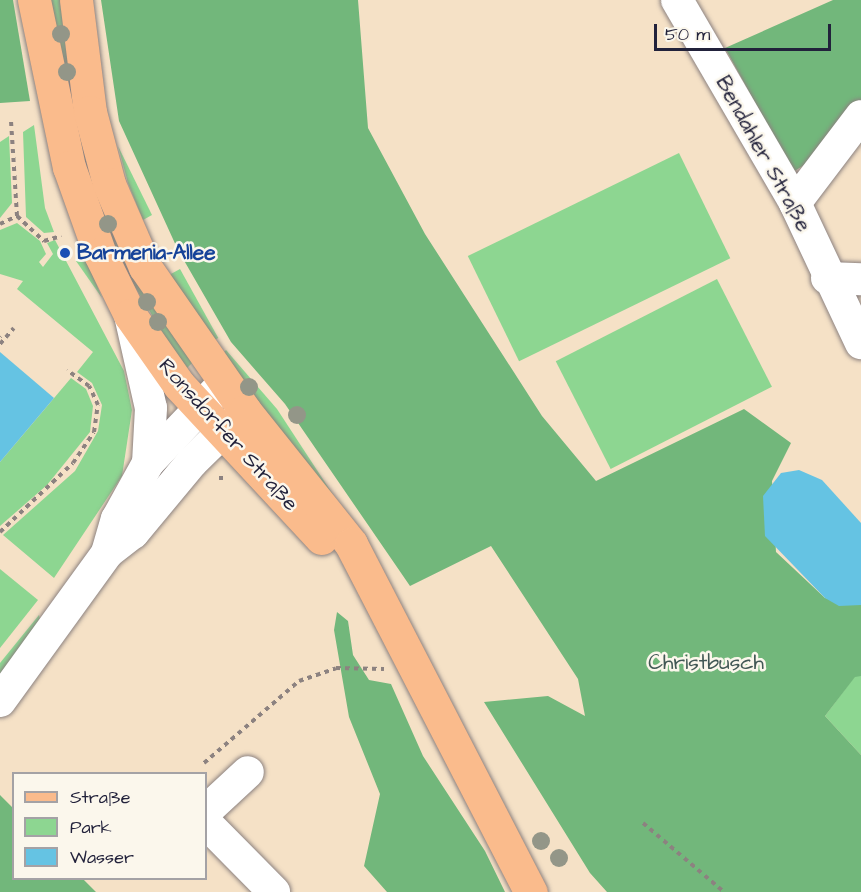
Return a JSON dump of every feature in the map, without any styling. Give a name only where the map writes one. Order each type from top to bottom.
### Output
[{"type":"main road","name":"Ronsdorfer Straße","points":[[34,0],[69,167],[100,254],[130,315],[198,407],[222,434],[339,558],[366,579]]},
{"type":"main road","name":"Ronsdorfer Straße","points":[[76,0],[90,112],[109,184],[145,267],[224,383],[351,544],[366,579],[518,858],[531,892]]},
{"type":"main road","name":"Ronsdorfer Straße","points":[[518,858],[554,892]]},
{"type":"street","name":"Bendahler Straße","points":[[677,0],[795,203],[827,278],[861,343]]},
{"type":"street","points":[[795,203],[861,116]]},
{"type":"street","points":[[827,278],[861,279]]},
{"type":"street","points":[[130,315],[151,408],[148,463]]},
{"type":"street","points":[[107,553],[117,519],[148,463],[198,407],[224,383]]},
{"type":"street","points":[[0,701],[107,553],[133,533],[245,411]]},
{"type":"street","points":[[207,810],[248,772]]},
{"type":"street","points":[[207,824],[273,892]]},
{"type":"path","points":[[11,120],[17,216],[44,241],[61,236]]},
{"type":"path","points":[[0,224],[17,216]]},
{"type":"path","points":[[0,344],[14,328]]},
{"type":"path","points":[[0,532],[73,463],[94,432],[98,405],[89,386],[67,370]]},
{"type":"path","points":[[204,763],[299,681],[336,668],[388,670]]},
{"type":"path","points":[[643,823],[724,892]]},
{"type":"green space","points":[[0,0],[13,0],[30,101],[0,103]]},
{"type":"green space","points":[[48,0],[60,0],[77,97],[195,360],[185,370],[119,260],[87,179]]},
{"type":"green space","name":"Christbusch","points":[[101,0],[358,0],[368,128],[425,234],[542,416],[596,481],[744,409],[791,443],[772,481],[776,552],[825,598],[861,605],[861,676],[855,677],[825,716],[861,755],[861,892],[607,892],[590,873],[484,702],[548,696],[585,716],[578,679],[491,546],[410,586],[285,404],[231,342],[178,250],[119,121]]},
{"type":"green space","points":[[833,0],[861,0],[861,144],[844,127],[827,151],[793,172],[725,48]]},
{"type":"green space","points":[[34,125],[45,208],[54,232],[44,233],[26,217],[23,132]]},
{"type":"green space","points":[[9,136],[12,203],[0,218],[0,142]]},
{"type":"green space","points":[[118,146],[152,215],[143,220],[128,183]]},
{"type":"green space","points":[[679,153],[730,258],[519,361],[468,256]]},
{"type":"green space","points":[[17,223],[40,241],[46,254],[39,262],[43,267],[53,254],[47,243],[55,240],[124,371],[132,410],[122,476],[54,578],[3,535],[75,471],[98,431],[102,405],[92,383],[77,372],[93,352],[17,289],[23,281],[0,274],[0,230]]},
{"type":"green space","points":[[85,256],[102,298],[76,261]]},
{"type":"green space","points":[[180,269],[218,338],[209,343],[170,274]]},
{"type":"green space","points":[[717,279],[772,387],[611,469],[556,361]]},
{"type":"green space","points":[[226,350],[277,409],[347,516],[218,358]]},
{"type":"green space","points":[[71,378],[86,389],[93,406],[90,432],[47,485],[0,526],[0,462]]},
{"type":"green space","points":[[0,569],[38,600],[0,648]]},
{"type":"green space","points":[[337,612],[348,621],[353,655],[369,680],[391,684],[423,756],[485,851],[505,892],[387,892],[364,866],[380,794],[349,717],[334,630]]},
{"type":"green space","points":[[39,615],[43,631],[0,686],[0,663]]},
{"type":"green space","points":[[855,676],[861,676],[861,755],[825,716]]},
{"type":"green space","points":[[0,795],[12,807],[12,880],[84,880],[96,892],[0,892]]},
{"type":"water","points":[[0,352],[54,398],[0,462]]},
{"type":"water","points":[[799,470],[822,480],[861,523],[861,605],[839,606],[825,598],[765,536],[763,496],[781,473]]},
{"type":"place","name":"Barmenia-Allee","points":[[65,253]]}]
